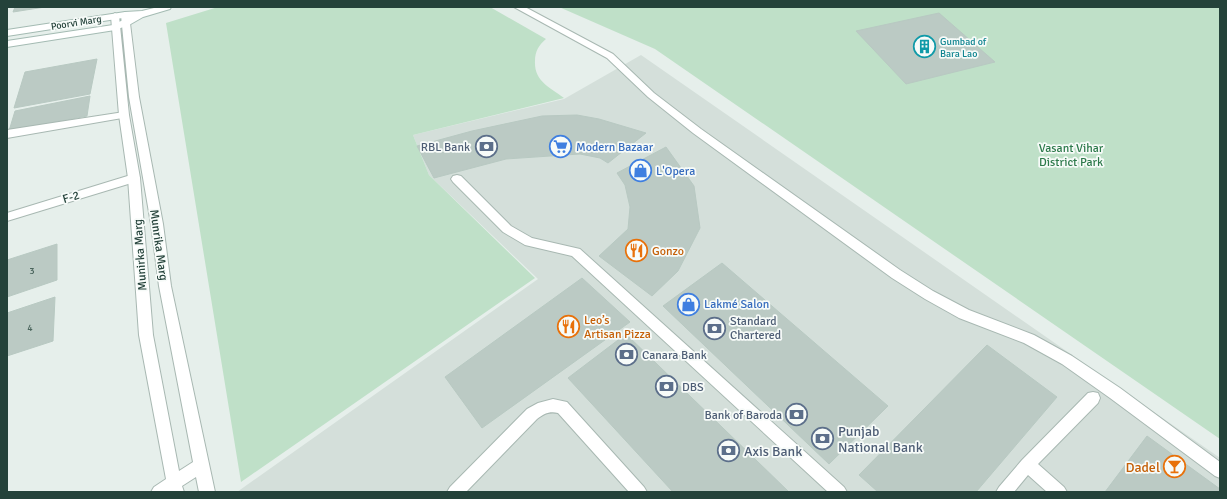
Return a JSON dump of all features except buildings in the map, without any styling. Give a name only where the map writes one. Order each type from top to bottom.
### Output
[{"type":"street","name":"Poorvi Marg","points":[[7,44],[120,20],[167,7]]},
{"type":"street","points":[[518,7],[610,56],[651,95],[697,131],[896,274],[928,295],[964,314],[1029,339],[1067,360],[1115,393],[1220,471]]},
{"type":"street","name":"Poorvi Marg","points":[[7,33],[120,20]]},
{"type":"street","name":"Munirka Marg","points":[[120,20],[124,115],[134,178],[146,335],[175,487]]},
{"type":"street","name":"Munrika Marg","points":[[120,20],[157,224],[165,286],[202,465]]},
{"type":"street","points":[[7,134],[124,115]]},
{"type":"street","name":"F-2","points":[[7,217],[134,178]]},
{"type":"street","points":[[457,179],[507,229],[529,242],[576,252],[839,492]]},
{"type":"street","points":[[1004,492],[1027,465],[1093,398]]},
{"type":"street","points":[[455,492],[532,414],[545,406],[555,405],[562,407],[640,492]]},
{"type":"street","points":[[160,492],[175,487],[202,465],[207,492]]},
{"type":"street","points":[[1027,465],[1059,492]]},
{"type":"shaded area","points":[[641,55],[1220,458],[1220,492],[237,492],[538,279],[429,175],[413,135],[564,99]]},
{"type":"green space","points":[[218,7],[490,7],[546,39],[539,46],[537,51],[535,68],[540,79],[548,87],[564,98],[413,135],[429,175],[535,278],[241,482],[166,23]]},
{"type":"green space","name":"Vasant Vihar District Park","points":[[559,7],[1220,7],[1220,439],[655,49]]},
{"type":"place","name":"Gumbad of Bara Lao","points":[[924,47]]},
{"type":"place","name":"RBL Bank","points":[[486,147]]},
{"type":"place","name":"Modern Bazaar","points":[[560,147]]},
{"type":"place","name":"L'Opera","points":[[640,171]]},
{"type":"place","name":"Gonzo","points":[[637,251]]},
{"type":"place","name":"Lakmé Salon","points":[[689,304]]},
{"type":"place","name":"Leo’s Artisan Pizza","points":[[569,327]]},
{"type":"place","name":"Standard Chartered","points":[[714,328]]},
{"type":"place","name":"Canara Bank","points":[[627,355]]},
{"type":"place","name":"DBS","points":[[667,387]]},
{"type":"place","name":"Bank of Baroda","points":[[797,415]]},
{"type":"place","name":"Punjab National Bank","points":[[822,439]]},
{"type":"place","name":"Axis Bank","points":[[728,451]]},
{"type":"place","name":"Dadel","points":[[1175,467]]}]
